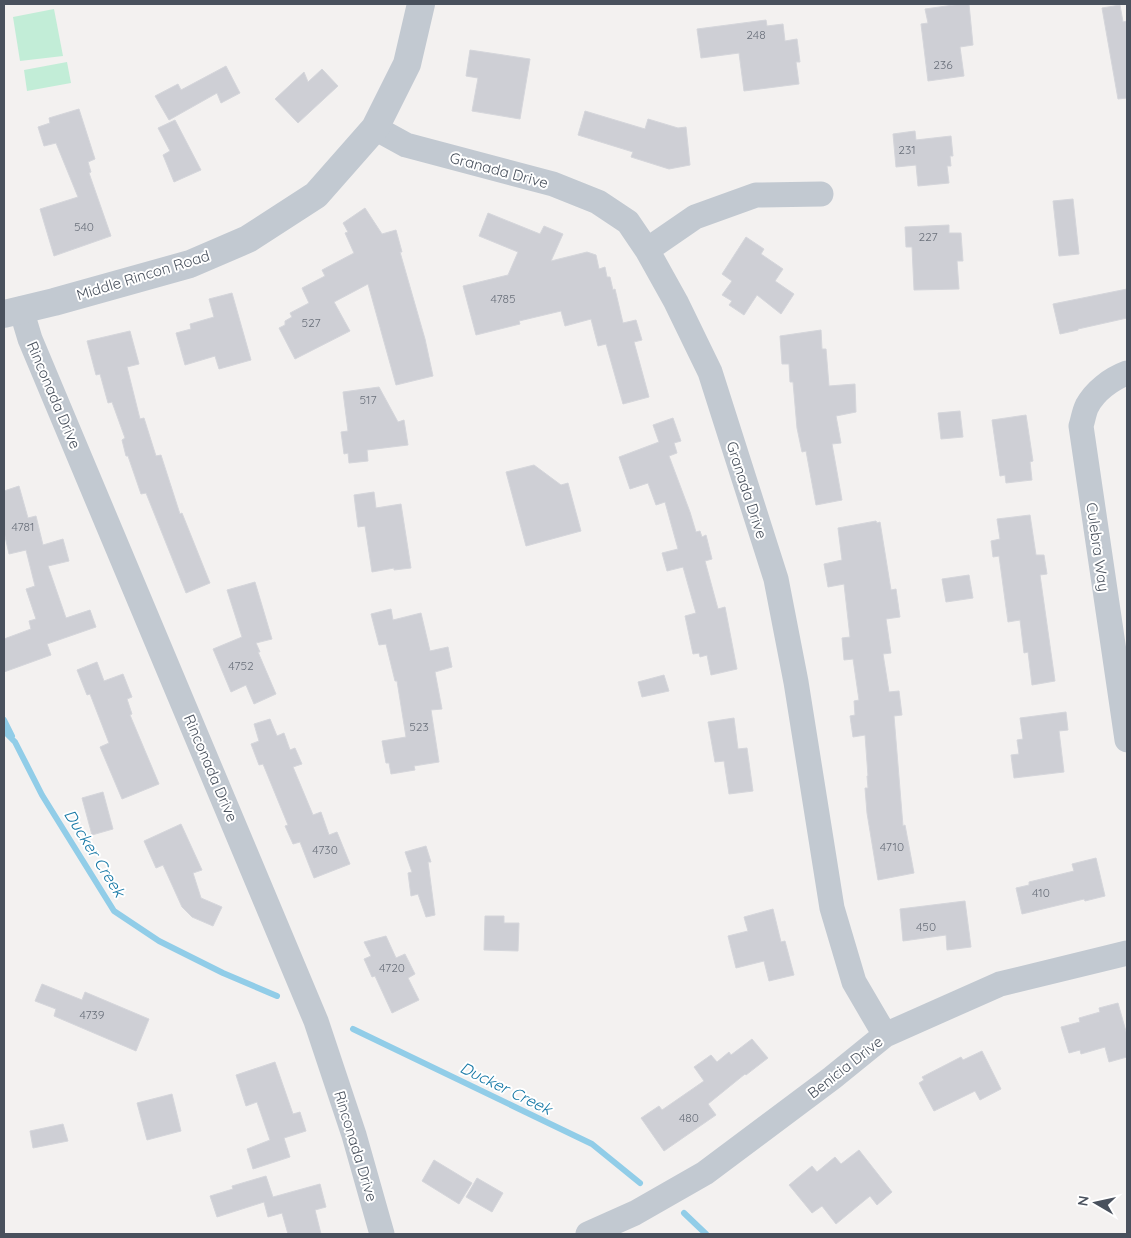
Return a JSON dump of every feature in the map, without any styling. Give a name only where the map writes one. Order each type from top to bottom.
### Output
[{"type":"street","name":"Middle Rincon Road","points":[[12,312],[190,264],[248,239],[316,195],[376,128],[407,64],[421,4]]},
{"type":"street","name":"Granada Drive","points":[[376,128],[406,145],[554,184],[598,202],[628,222],[647,250],[676,302],[710,372],[776,579],[796,682],[832,908],[854,982],[886,1035]]},
{"type":"street","points":[[647,250],[695,217],[756,195],[821,194]]},
{"type":"street","name":"Rinconada Drive","points":[[12,312],[30,339],[316,1021],[354,1135],[382,1234]]},
{"type":"street","name":"Culebra Way","points":[[1127,373],[1116,378],[1097,393],[1086,407],[1081,426],[1127,740]]},
{"type":"street","name":"Benicia Drive","points":[[588,1234],[635,1213],[705,1173],[886,1035],[1000,984],[1127,953]]},
{"type":"green space","points":[[54,9],[63,56],[20,61],[13,17]]},
{"type":"green space","points":[[67,62],[71,83],[27,91],[24,70]]},
{"type":"building","points":[[969,4],[973,45],[960,47],[964,76],[928,81],[921,24],[928,23],[925,9]]},
{"type":"building","points":[[1120,5],[1123,22],[1127,21],[1127,98],[1118,99],[1102,8]]},
{"type":"building","points":[[766,20],[767,26],[783,24],[785,41],[797,39],[800,62],[796,62],[799,84],[744,91],[739,53],[701,58],[697,29]]},
{"type":"building","points":[[470,50],[530,59],[520,119],[472,111],[478,78],[466,76]]},
{"type":"building","points":[[226,66],[240,93],[221,103],[217,93],[169,120],[155,96],[178,84],[181,90]]},
{"type":"building","points":[[322,69],[338,86],[298,123],[275,99],[304,72],[308,82]]},
{"type":"building","points":[[79,109],[95,159],[88,162],[91,172],[89,173],[111,236],[54,256],[40,209],[78,197],[56,143],[44,146],[38,127],[50,123],[49,118]]},
{"type":"building","points":[[585,111],[645,129],[648,119],[678,128],[686,127],[690,165],[669,169],[631,157],[633,152],[578,135]]},
{"type":"building","points":[[175,120],[201,170],[174,182],[163,155],[170,151],[158,128]]},
{"type":"building","points":[[915,131],[916,140],[951,136],[953,156],[950,156],[951,166],[947,166],[949,183],[918,186],[916,165],[896,167],[893,134]]},
{"type":"building","points":[[1073,199],[1079,254],[1059,256],[1053,201]]},
{"type":"building","points":[[365,208],[382,234],[396,230],[402,252],[400,252],[425,339],[433,376],[396,385],[368,284],[334,302],[350,331],[295,359],[279,328],[285,325],[285,321],[292,317],[290,313],[309,303],[302,288],[325,276],[322,270],[354,253],[345,233],[348,232],[343,223]]},
{"type":"building","points":[[488,213],[540,234],[544,226],[563,234],[551,261],[587,252],[596,255],[599,269],[605,267],[607,277],[610,277],[613,290],[615,289],[623,323],[636,320],[642,340],[634,342],[649,397],[623,404],[606,344],[598,346],[591,319],[565,326],[561,311],[519,321],[520,324],[476,335],[463,286],[508,275],[518,252],[479,236]]},
{"type":"building","points":[[949,225],[949,233],[961,233],[963,261],[957,261],[959,289],[914,290],[912,247],[906,247],[905,227]]},
{"type":"building","points":[[746,237],[764,249],[761,254],[783,269],[775,281],[794,294],[781,314],[757,295],[744,315],[729,305],[732,301],[722,295],[732,281],[722,274]]},
{"type":"building","points":[[1127,289],[1127,318],[1060,334],[1053,304]]},
{"type":"building","points":[[232,293],[251,360],[219,369],[215,356],[185,365],[176,333],[191,329],[190,324],[214,317],[209,299]]},
{"type":"building","points":[[821,330],[822,349],[826,349],[829,386],[855,384],[856,412],[836,416],[841,443],[832,444],[842,500],[816,505],[806,451],[802,452],[797,428],[793,382],[790,382],[789,364],[782,364],[780,336]]},
{"type":"building","points":[[130,331],[139,364],[127,367],[140,419],[144,418],[156,456],[161,455],[180,514],[182,513],[210,583],[186,593],[146,493],[141,494],[128,456],[126,456],[122,440],[125,438],[112,402],[108,403],[100,374],[96,375],[87,341]]},
{"type":"building","points":[[379,387],[398,422],[404,420],[408,445],[367,450],[368,461],[349,463],[348,453],[344,454],[341,432],[348,431],[343,392]]},
{"type":"building","points":[[960,411],[963,437],[941,439],[938,413]]},
{"type":"building","points":[[1026,415],[1033,461],[1030,462],[1032,480],[1006,483],[1005,475],[1000,476],[992,420]]},
{"type":"building","points":[[673,418],[681,441],[674,443],[677,453],[669,456],[696,532],[700,531],[702,537],[706,535],[712,559],[705,561],[718,609],[725,607],[737,669],[711,675],[707,655],[700,657],[699,653],[693,654],[685,616],[696,613],[683,567],[667,571],[662,553],[678,549],[665,502],[656,505],[648,483],[630,489],[619,457],[659,442],[653,425]]},
{"type":"building","points":[[534,465],[561,485],[568,483],[581,531],[526,546],[506,472]]},
{"type":"building","points":[[19,486],[28,518],[36,516],[43,545],[63,539],[69,561],[48,566],[66,618],[90,610],[96,627],[47,644],[51,655],[4,672],[4,639],[31,629],[29,621],[36,619],[26,589],[35,586],[26,550],[9,554],[4,532],[4,491]]},
{"type":"building","points":[[374,492],[376,508],[401,504],[411,568],[394,570],[394,568],[372,572],[365,526],[358,527],[354,495]]},
{"type":"building","points":[[1030,515],[1036,555],[1044,555],[1047,574],[1040,575],[1055,681],[1032,685],[1028,652],[1024,653],[1020,620],[1008,622],[999,556],[993,557],[991,541],[1000,539],[997,519]]},
{"type":"building","points":[[876,521],[877,523],[880,522],[891,590],[896,589],[900,617],[886,619],[891,653],[883,654],[889,692],[899,691],[902,715],[894,716],[903,826],[905,825],[914,873],[878,880],[867,813],[865,788],[868,788],[868,776],[865,735],[853,737],[850,716],[855,715],[854,701],[859,700],[853,659],[844,660],[842,638],[850,637],[844,584],[828,587],[824,564],[842,560],[838,528]]},
{"type":"building","points":[[969,575],[973,598],[946,602],[942,579]]},
{"type":"building","points":[[255,582],[272,639],[256,643],[276,694],[254,704],[246,685],[231,692],[213,649],[242,637],[227,590]]},
{"type":"building","points":[[391,609],[393,620],[421,613],[430,651],[448,647],[452,667],[435,672],[442,709],[431,710],[439,762],[414,766],[415,770],[391,774],[389,763],[386,763],[382,741],[406,737],[397,681],[395,681],[386,644],[379,645],[371,614]]},
{"type":"building","points":[[97,662],[104,681],[123,674],[132,697],[127,699],[132,714],[130,715],[159,784],[122,799],[100,747],[109,743],[90,694],[87,695],[77,670]]},
{"type":"building","points":[[664,675],[669,691],[642,697],[638,682]]},
{"type":"building","points":[[1066,712],[1068,730],[1059,731],[1064,772],[1014,778],[1011,755],[1019,754],[1017,740],[1023,739],[1020,718]]},
{"type":"building","points":[[734,718],[738,749],[747,748],[753,791],[729,794],[724,761],[715,762],[708,722]]},
{"type":"building","points":[[270,719],[277,736],[284,733],[290,750],[295,748],[302,764],[293,767],[313,815],[321,812],[329,835],[337,832],[350,864],[314,878],[300,842],[293,844],[285,826],[288,825],[263,764],[259,765],[251,744],[259,741],[254,724]]},
{"type":"building","points":[[103,792],[113,829],[92,835],[82,798]]},
{"type":"building","points":[[181,824],[202,870],[193,873],[201,898],[222,907],[213,926],[192,917],[182,907],[163,865],[156,868],[144,841]]},
{"type":"building","points":[[426,846],[431,862],[428,862],[435,915],[426,917],[418,894],[411,896],[408,873],[412,872],[405,852]]},
{"type":"building","points":[[1096,858],[1105,896],[1085,901],[1084,899],[1022,914],[1016,888],[1029,885],[1029,882],[1074,871],[1072,864]]},
{"type":"building","points":[[965,901],[971,947],[947,950],[946,935],[903,941],[900,909]]},
{"type":"building","points":[[773,909],[781,942],[785,941],[794,975],[769,981],[764,961],[736,968],[728,936],[748,931],[744,917]]},
{"type":"building","points":[[485,916],[504,916],[504,923],[519,923],[518,951],[484,950]]},
{"type":"building","points":[[386,936],[396,958],[405,954],[415,974],[408,978],[419,1000],[392,1013],[375,976],[372,977],[364,959],[371,956],[364,942]]},
{"type":"building","points":[[42,984],[82,1000],[85,992],[149,1019],[136,1051],[54,1016],[56,1009],[35,1001]]},
{"type":"building","points":[[1118,1003],[1127,1035],[1127,1057],[1109,1062],[1105,1047],[1081,1054],[1080,1050],[1069,1053],[1061,1027],[1080,1022],[1079,1018],[1100,1012],[1099,1008]]},
{"type":"building","points":[[752,1039],[768,1058],[708,1104],[716,1115],[664,1151],[641,1118],[659,1106],[662,1110],[704,1081],[694,1067],[711,1055],[717,1062],[729,1052],[731,1055]]},
{"type":"building","points":[[982,1051],[1001,1089],[980,1100],[975,1091],[934,1111],[919,1083],[924,1080],[922,1077],[961,1057],[963,1060]]},
{"type":"building","points":[[275,1062],[293,1114],[300,1112],[306,1131],[284,1138],[290,1157],[253,1169],[247,1149],[270,1140],[257,1102],[246,1106],[236,1075]]},
{"type":"building","points":[[172,1094],[181,1131],[147,1140],[137,1103]]},
{"type":"building","points":[[63,1124],[68,1141],[33,1148],[30,1131]]},
{"type":"building","points":[[859,1150],[892,1192],[877,1205],[870,1196],[836,1224],[822,1206],[812,1213],[789,1185],[812,1166],[817,1172],[835,1157],[841,1164]]},
{"type":"building","points":[[434,1160],[472,1183],[459,1204],[422,1181]]},
{"type":"building","points":[[266,1176],[273,1197],[320,1184],[326,1207],[315,1210],[321,1234],[288,1234],[282,1213],[268,1217],[264,1202],[217,1217],[210,1196],[233,1189],[232,1186]]},
{"type":"building","points":[[477,1178],[503,1193],[492,1212],[466,1197]]},
{"type":"waterway","points":[[4,720],[12,736]]},
{"type":"waterway","name":"Ducker Creek","points":[[4,731],[15,742],[42,795],[114,911],[159,941],[223,973],[277,996]]},
{"type":"waterway","name":"Ducker Creek","points":[[353,1029],[592,1144],[640,1183]]},
{"type":"waterway","name":"Ducker Creek","points":[[684,1213],[706,1234]]}]
